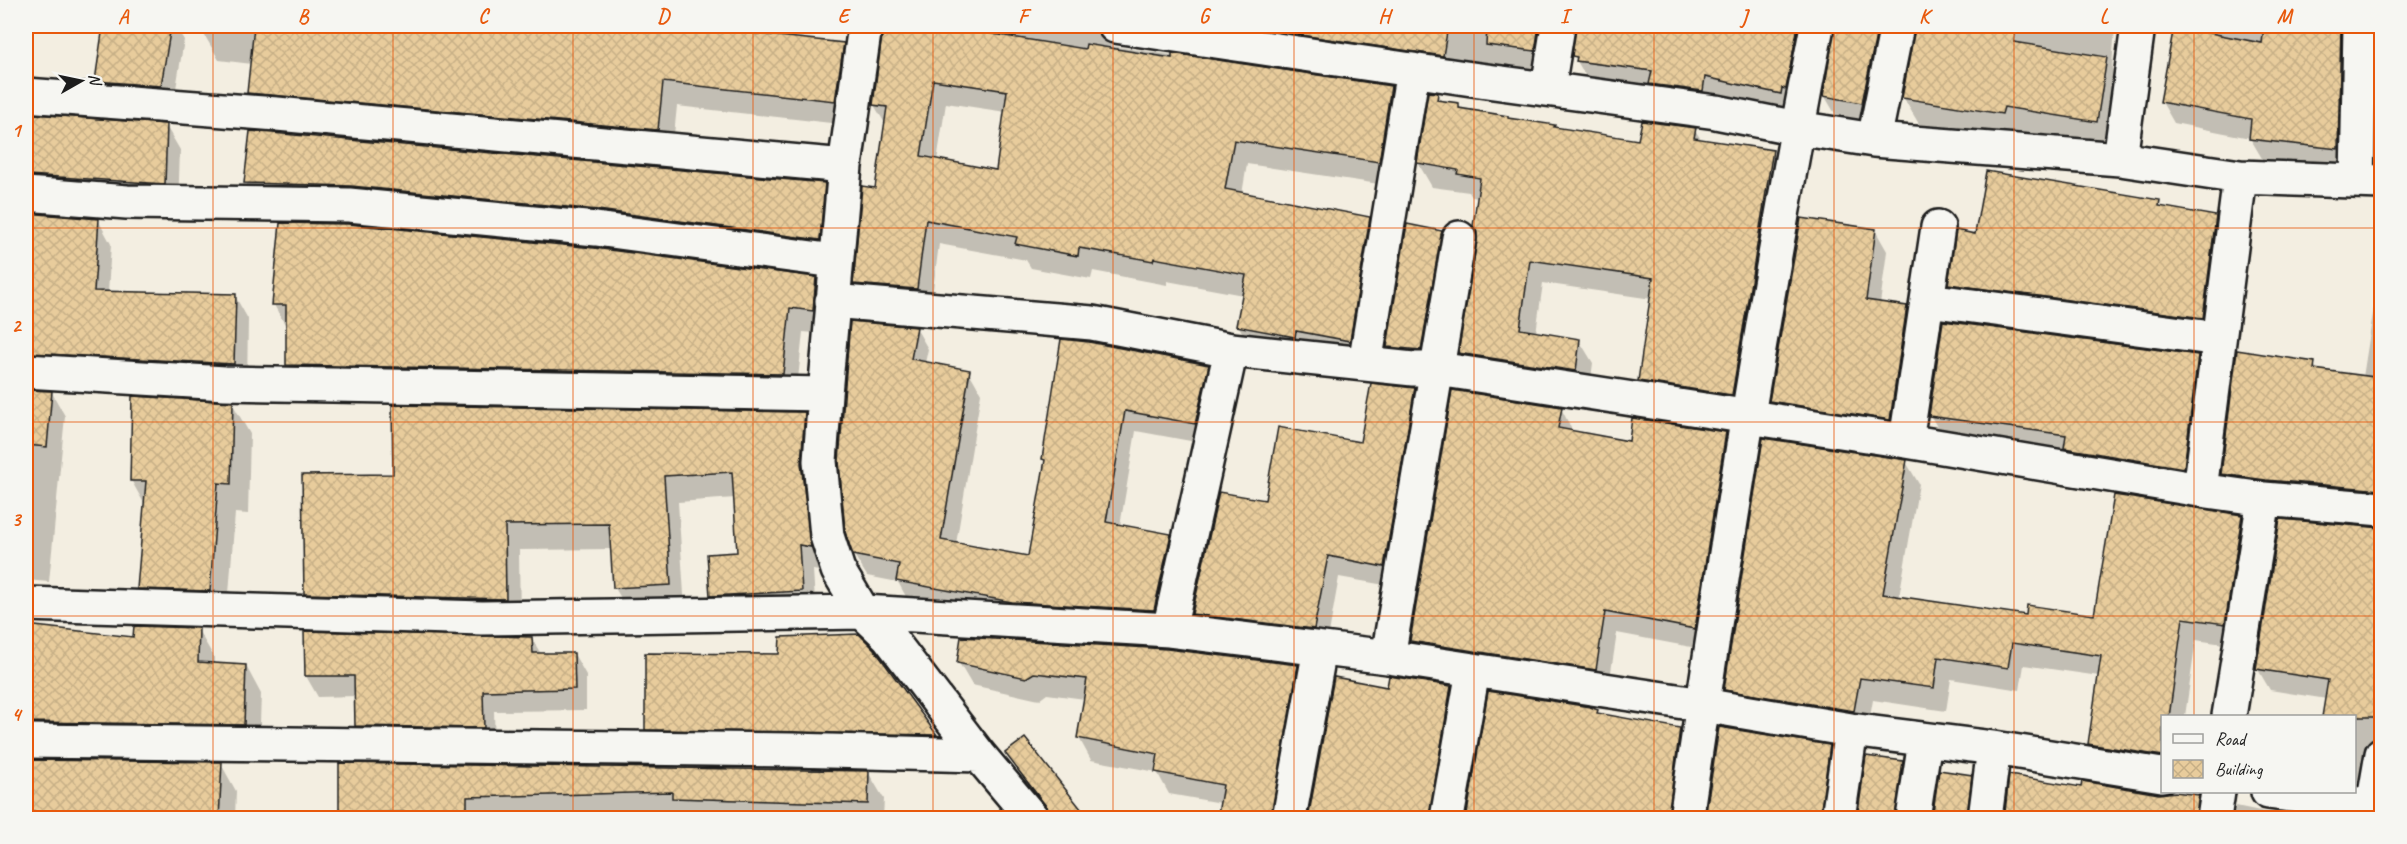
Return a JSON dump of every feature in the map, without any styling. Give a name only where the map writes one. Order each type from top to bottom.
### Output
[{"type":"street","points":[[865,26],[845,166],[835,261],[820,461],[827,536],[838,570],[863,612],[888,636],[979,755],[1032,819]]},
{"type":"street","points":[[1128,26],[1413,70],[1716,112],[1874,140],[2120,159],[2240,177],[2369,182],[2360,26]]},
{"type":"street","points":[[1548,88],[1558,26]]},
{"type":"street","points":[[1686,819],[1747,417],[1817,26]]},
{"type":"street","points":[[1874,140],[1897,26]]},
{"type":"street","points":[[2120,159],[2138,26]]},
{"type":"street","points":[[1365,364],[1413,70]]},
{"type":"street","points":[[26,95],[277,114],[845,166]]},
{"type":"street","points":[[2200,490],[2240,177]]},
{"type":"street","points":[[26,194],[127,202],[349,205],[596,229],[835,261]]},
{"type":"street","points":[[1906,441],[1938,227]]},
{"type":"street","points":[[1388,657],[1459,238]]},
{"type":"street","points":[[1928,300],[2219,339]]},
{"type":"street","points":[[832,301],[1092,323],[1231,350],[1413,369],[1438,369],[1906,441],[2200,490],[2264,499],[2382,509]]},
{"type":"street","points":[[1169,630],[1231,350]]},
{"type":"street","points":[[26,371],[225,383],[825,394]]},
{"type":"street","points":[[2229,715],[2264,499]]},
{"type":"street","points":[[26,604],[482,618],[863,612],[1169,630],[1388,657],[1851,730],[1994,748],[2161,775]]},
{"type":"street","points":[[1289,819],[1320,649]]},
{"type":"street","points":[[1447,819],[1473,671]]},
{"type":"street","points":[[1838,819],[1851,730]]},
{"type":"street","points":[[26,741],[792,750],[979,755]]},
{"type":"street","points":[[1913,819],[1925,741]]},
{"type":"street","points":[[1984,819],[1994,748]]},
{"type":"street","points":[[2275,793],[2377,807],[2382,754]]},
{"type":"street","points":[[2214,819],[2218,793]]},
{"type":"building","points":[[103,26],[171,26],[161,86],[95,81]]},
{"type":"building","points":[[254,26],[685,26],[844,43],[835,101],[663,82],[658,130],[247,93]]},
{"type":"building","points":[[883,26],[944,35],[945,26],[1085,49],[1086,44],[1172,58],[1172,53],[1391,86],[1379,162],[1234,140],[1225,189],[1370,217],[1350,341],[1296,331],[1295,337],[1236,326],[1246,275],[1154,258],[1153,261],[1079,248],[1078,256],[1015,244],[1017,237],[926,220],[917,289],[853,284],[862,186],[875,188],[887,107],[873,105]],"holes":[[[933,80],[1007,91],[996,170],[921,156]]]},
{"type":"building","points":[[1239,26],[1448,26],[1443,56]]},
{"type":"building","points":[[1487,26],[1539,26],[1535,51],[1486,45]]},
{"type":"building","points":[[1576,26],[1798,26],[1786,89],[1782,88],[1781,94],[1705,77],[1703,91],[1649,84],[1652,71],[1576,61],[1577,57],[1572,56]]},
{"type":"building","points":[[1835,26],[1878,26],[1862,103],[1823,96]]},
{"type":"building","points":[[1915,26],[2016,26],[2014,42],[2107,57],[2097,122],[2004,107],[2002,114],[1902,98]]},
{"type":"building","points":[[2174,26],[2262,43],[2264,26],[2341,26],[2338,149],[2249,139],[2251,119],[2160,102]]},
{"type":"building","points":[[2379,26],[2382,26],[2382,131],[2377,131]]},
{"type":"building","points":[[1428,92],[1438,93],[1437,100],[1459,103],[1459,108],[1555,125],[1554,127],[1638,140],[1642,121],[1696,128],[1694,138],[1773,150],[1732,395],[1638,381],[1653,278],[1530,260],[1520,329],[1580,339],[1576,371],[1458,353],[1477,241],[1477,232],[1473,226],[1480,178],[1457,174],[1458,170],[1417,163]]},
{"type":"building","points":[[34,114],[167,124],[165,184],[28,175]]},
{"type":"building","points":[[250,131],[825,183],[820,240],[598,210],[351,186],[244,183]]},
{"type":"building","points":[[1986,171],[2160,200],[2159,206],[2216,216],[2203,318],[1948,284],[1956,230],[1975,234]]},
{"type":"building","points":[[26,213],[99,219],[94,291],[236,294],[234,364],[26,353]]},
{"type":"building","points":[[1801,218],[1876,229],[1866,300],[1907,306],[1890,420],[1769,401]]},
{"type":"building","points":[[280,223],[348,224],[594,248],[816,277],[813,311],[790,308],[783,374],[286,365],[286,305],[272,305]]},
{"type":"building","points":[[1407,224],[1442,231],[1421,350],[1387,347]]},
{"type":"building","points":[[850,321],[917,327],[911,359],[970,370],[941,540],[1028,556],[1045,460],[1042,459],[1061,339],[1089,342],[1209,365],[1195,424],[1125,411],[1106,522],[1171,534],[1154,610],[1012,602],[896,581],[899,564],[853,555],[845,532],[839,461]]},
{"type":"building","points":[[1943,321],[2198,355],[2184,468],[2064,448],[2066,435],[1929,416]]},
{"type":"building","points":[[2237,350],[2315,362],[2314,369],[2382,378],[2382,490],[2221,474]]},
{"type":"building","points":[[1371,383],[1415,388],[1384,567],[1328,556],[1314,629],[1192,614],[1219,492],[1265,500],[1278,427],[1360,442]]},
{"type":"building","points":[[26,390],[52,391],[47,447],[26,445]]},
{"type":"building","points":[[1452,390],[1562,407],[1558,428],[1629,441],[1632,418],[1726,432],[1695,629],[1605,612],[1596,670],[1410,641]]},
{"type":"building","points":[[132,396],[233,402],[231,484],[218,483],[210,591],[137,589],[146,481],[130,481]]},
{"type":"building","points":[[392,405],[805,412],[801,463],[811,547],[799,545],[802,591],[710,596],[707,554],[737,552],[732,472],[664,476],[671,585],[613,588],[609,524],[505,525],[506,599],[304,594],[302,475],[393,474]]},
{"type":"building","points":[[1763,438],[1907,460],[1883,594],[2026,615],[2027,605],[2094,615],[2114,495],[2242,515],[2225,624],[2183,618],[2169,715],[2161,715],[2161,756],[2088,744],[2101,656],[2012,643],[2008,668],[1938,657],[1934,688],[1860,678],[1854,711],[1724,690]]},
{"type":"building","points":[[2280,519],[2382,528],[2382,717],[2322,715],[2328,680],[2256,669]]},
{"type":"building","points":[[26,625],[133,637],[134,626],[199,628],[198,662],[246,665],[244,725],[26,722]]},
{"type":"building","points":[[304,631],[532,637],[533,653],[574,653],[575,689],[483,691],[484,728],[355,726],[354,676],[305,676]]},
{"type":"building","points":[[859,634],[874,649],[937,735],[645,730],[645,653],[779,654],[780,637]]},
{"type":"building","points":[[961,637],[1167,649],[1298,665],[1271,819],[1217,819],[1223,785],[1155,772],[1158,754],[1077,738],[1087,679],[1034,673],[1026,678],[957,663]]},
{"type":"building","points":[[1389,676],[1451,686],[1429,819],[1308,819],[1334,677],[1387,687]]},
{"type":"building","points":[[1488,691],[1590,707],[1598,710],[1597,713],[1680,728],[1668,819],[1466,819]]},
{"type":"building","points":[[1719,727],[1830,745],[1820,819],[1705,819]]},
{"type":"building","points":[[1025,738],[1089,819],[1052,819],[1046,806],[1005,753]]},
{"type":"building","points":[[1866,756],[1903,761],[1895,819],[1857,819]]},
{"type":"building","points":[[26,760],[222,762],[219,819],[104,819],[47,815],[47,812],[26,812]]},
{"type":"building","points":[[339,763],[869,771],[868,804],[672,798],[672,792],[467,797],[467,819],[424,819],[424,812],[339,813]]},
{"type":"building","points":[[1939,770],[1972,775],[1967,819],[1932,819]]},
{"type":"building","points":[[2009,775],[2081,787],[2082,781],[2159,794],[2199,795],[2196,819],[2047,819],[2005,812]]}]
